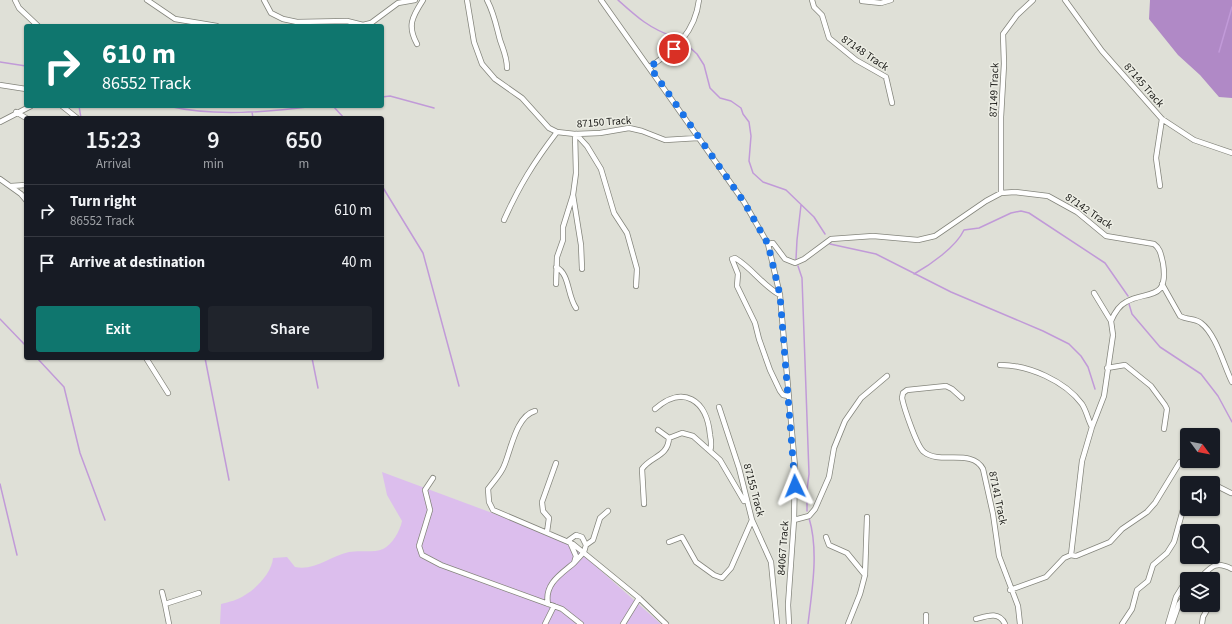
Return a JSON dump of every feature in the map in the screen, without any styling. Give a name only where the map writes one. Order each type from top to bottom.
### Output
[{"type":"street","points":[[15,0],[19,8],[36,24]]},
{"type":"street","points":[[147,0],[175,19],[205,24]]},
{"type":"street","points":[[264,0],[271,13],[283,19],[297,22],[347,21],[359,24]]},
{"type":"street","points":[[367,24],[371,23],[398,3],[415,0]]},
{"type":"street","points":[[417,44],[410,28],[417,9],[423,0]]},
{"type":"street","points":[[467,0],[474,42],[485,68],[505,88],[522,98],[546,126],[557,132],[534,163],[518,189],[504,220]]},
{"type":"street","points":[[487,0],[497,22],[500,39],[507,61],[507,68]]},
{"type":"street","name":"84067 Track","points":[[601,0],[650,67],[753,216],[768,244],[780,295],[795,467],[794,520],[788,624]]},
{"type":"street","points":[[650,67],[683,41],[694,21],[699,0]]},
{"type":"street","name":"87148 Track","points":[[812,0],[814,7],[822,15],[829,38],[856,60],[886,77],[892,103]]},
{"type":"street","points":[[862,1],[882,3],[891,0]]},
{"type":"street","name":"87149 Track","points":[[1001,193],[1001,116],[1004,64],[1003,34],[1016,15],[1033,0]]},
{"type":"street","name":"87145 Track","points":[[1065,0],[1102,51],[1162,119],[1194,140],[1232,153]]},
{"type":"street","points":[[0,85],[24,89]]},
{"type":"street","points":[[0,122],[16,112],[26,108]]},
{"type":"street","points":[[64,108],[74,116]]},
{"type":"street","points":[[16,112],[24,117]]},
{"type":"street","points":[[1160,186],[1156,158],[1162,119]]},
{"type":"street","name":"87150 Track","points":[[557,132],[575,134],[600,133],[628,128],[642,131],[665,140],[698,138]]},
{"type":"street","points":[[556,284],[557,253],[563,240],[563,227],[573,195],[576,168],[575,134]]},
{"type":"street","points":[[575,134],[587,146],[601,169],[614,213],[627,233],[636,269],[636,286]]},
{"type":"street","points":[[0,179],[11,186],[24,198]]},
{"type":"street","points":[[11,186],[24,185]]},
{"type":"street","name":"87142 Track","points":[[768,244],[773,243],[785,259],[795,263],[804,259],[830,238],[873,236],[924,239],[940,234],[986,201],[1001,193],[1025,192],[1048,196],[1077,212],[1106,236],[1154,244],[1160,251],[1163,270],[1162,284]]},
{"type":"street","points":[[573,195],[582,245],[582,269]]},
{"type":"street","points":[[780,295],[770,290],[745,264],[735,258],[732,259],[738,274],[737,286],[755,323],[759,340],[770,370],[780,391],[788,396]]},
{"type":"street","points":[[556,267],[564,273],[571,298],[576,308]]},
{"type":"street","points":[[1111,321],[1123,304],[1132,299],[1155,293],[1162,284],[1180,316],[1198,321],[1204,326],[1214,341],[1232,382]]},
{"type":"street","points":[[1071,555],[1081,468],[1092,427],[1104,396],[1113,335],[1111,321],[1094,293]]},
{"type":"street","points":[[147,360],[168,393]]},
{"type":"street","points":[[1000,365],[1014,366],[1030,371],[1065,386],[1088,414],[1092,427]]},
{"type":"street","points":[[1107,368],[1125,365],[1158,392],[1166,407],[1164,429]]},
{"type":"street","points":[[794,520],[809,516],[815,509],[829,477],[834,448],[846,421],[861,398],[887,376]]},
{"type":"street","name":"87141 Track","points":[[962,398],[950,387],[940,386],[907,390],[903,393],[902,398],[916,439],[923,452],[930,455],[971,459],[980,462],[983,469],[993,514],[999,556],[1010,590],[1018,606],[1020,624]]},
{"type":"street","points":[[655,409],[672,398],[686,398],[697,402],[702,407],[710,428],[710,451]]},
{"type":"street","name":"87155 Track","points":[[719,407],[739,468],[752,520],[771,562],[778,624]]},
{"type":"street","points":[[535,412],[526,415],[510,444],[504,466],[488,491],[489,502],[495,512],[569,542],[584,552],[639,598],[666,624]]},
{"type":"street","points":[[658,430],[669,438]]},
{"type":"street","points":[[669,438],[679,434],[688,434],[710,451],[720,460],[748,508]]},
{"type":"street","points":[[644,504],[642,469],[664,452],[668,447],[669,438]]},
{"type":"street","points":[[547,532],[548,518],[543,511],[542,502],[556,462]]},
{"type":"street","points":[[1010,590],[1046,577],[1064,558],[1071,555],[1076,556],[1110,542],[1122,529],[1142,516],[1155,503],[1180,462]]},
{"type":"street","points":[[433,478],[425,490],[430,510],[419,546],[422,554],[441,565],[554,606],[568,613],[581,624]]},
{"type":"street","points":[[1220,488],[1231,493]]},
{"type":"street","points":[[548,604],[548,595],[552,582],[584,552],[586,545],[593,540],[601,516],[608,511]]},
{"type":"street","points":[[848,624],[860,594],[865,575],[867,516]]},
{"type":"street","points":[[1122,624],[1132,609],[1136,590],[1148,581],[1153,565],[1167,552],[1174,542],[1181,516]]},
{"type":"street","points":[[669,542],[678,537],[683,538],[696,562],[714,575],[722,578],[731,568],[752,520]]},
{"type":"street","points":[[569,542],[574,536],[580,536],[585,541],[586,545]]},
{"type":"street","points":[[826,537],[829,545],[847,554],[865,575]]},
{"type":"street","points":[[569,542],[575,552],[574,563]]},
{"type":"street","points":[[1207,572],[1216,564],[1221,564],[1232,569]]},
{"type":"street","points":[[1168,624],[1176,597],[1180,590]]},
{"type":"street","points":[[162,592],[169,624]]},
{"type":"street","points":[[165,604],[199,593]]},
{"type":"street","points":[[623,624],[639,598]]},
{"type":"street","points":[[1172,624],[1180,603]]},
{"type":"street","points":[[545,624],[554,606]]},
{"type":"street","points":[[1202,624],[1206,612]]},
{"type":"street","points":[[976,619],[994,614],[1001,618],[1005,624]]},
{"type":"street","points":[[926,615],[926,624]]},
{"type":"shaded area","points":[[1150,0],[1232,0],[1232,98],[1219,97],[1200,75],[1178,55],[1149,19]]},
{"type":"shaded area","points":[[382,472],[503,517],[574,547],[661,624],[220,624],[221,604],[233,601],[250,592],[267,574],[273,558],[287,557],[295,567],[302,568],[316,565],[349,552],[379,550],[386,547],[397,533],[402,521],[387,495]]},
{"type":"waterway","points":[[618,0],[644,22],[674,37]]},
{"type":"waterway","points":[[1219,52],[1232,7]]},
{"type":"waterway","points":[[686,44],[697,54],[704,65],[710,88],[720,98],[731,101],[741,108],[743,114],[749,122],[751,136],[749,161],[753,173],[763,182],[786,190],[814,217],[825,234]]},
{"type":"waterway","points":[[0,62],[24,66]]},
{"type":"waterway","points":[[384,97],[390,96],[434,108]]},
{"type":"waterway","points":[[79,108],[81,116]]},
{"type":"waterway","points":[[180,108],[223,112],[260,112],[297,108]]},
{"type":"waterway","points":[[335,108],[342,116]]},
{"type":"waterway","points":[[252,112],[253,116]]},
{"type":"waterway","points":[[384,189],[423,253],[459,386]]},
{"type":"waterway","points":[[796,259],[801,205]]},
{"type":"waterway","points":[[914,274],[935,261],[949,249],[964,230],[979,228],[1011,213],[1021,211],[1029,213],[1105,263],[1128,296]]},
{"type":"waterway","points":[[830,244],[876,254],[951,292],[1043,331],[1069,344],[1081,356],[1088,367],[1095,389]]},
{"type":"waterway","points":[[798,266],[802,278],[809,474],[807,511]]},
{"type":"waterway","points":[[1129,304],[1132,314],[1160,347],[1201,374],[1218,396],[1232,422]]},
{"type":"waterway","points":[[0,319],[24,344]]},
{"type":"waterway","points":[[39,360],[64,387],[80,453],[105,520]]},
{"type":"waterway","points":[[205,360],[229,480]]},
{"type":"waterway","points":[[312,360],[318,388]]},
{"type":"waterway","points":[[0,484],[17,555]]},
{"type":"waterway","points":[[808,624],[814,571],[814,544],[809,518]]},
{"type":"route","points":[[674,49],[650,67],[744,202],[768,244],[780,295],[788,396],[791,413],[795,486]]}]
